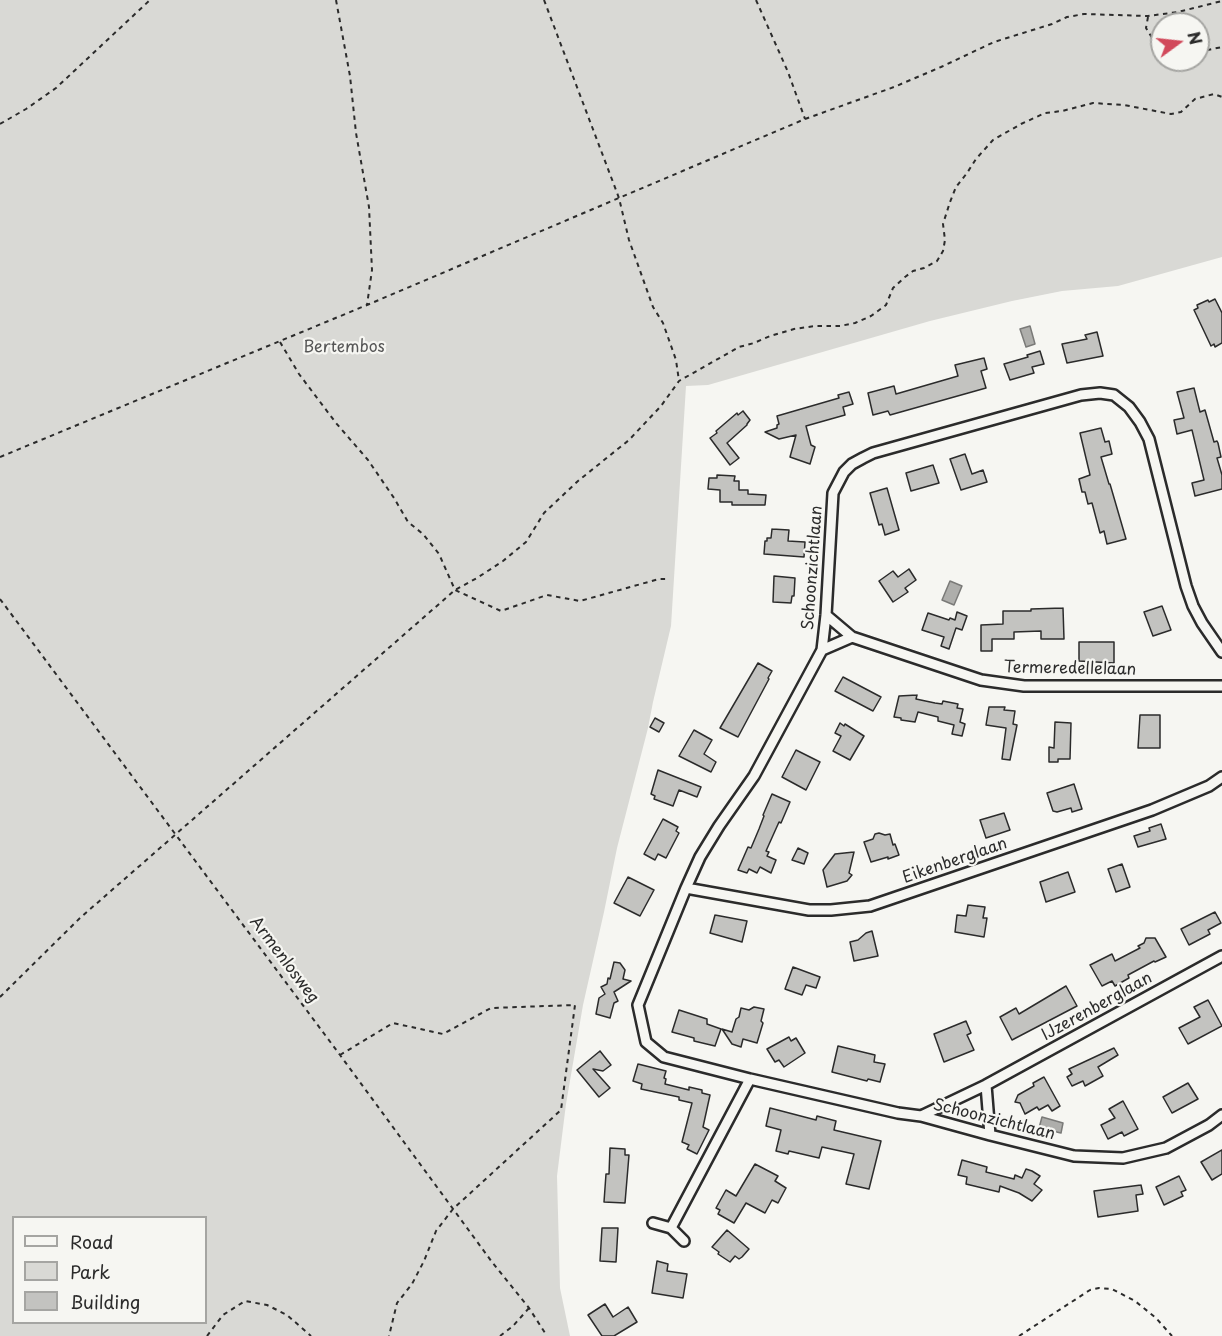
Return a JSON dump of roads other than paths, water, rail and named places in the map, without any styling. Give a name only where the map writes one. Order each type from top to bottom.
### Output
[{"type":"street","name":"Schoonzichtlaan","points":[[1222,652],[1193,606],[1186,586],[1149,439],[1129,407],[1114,396],[1100,393],[1081,395],[873,453],[852,464],[844,472],[833,493],[822,650],[754,776],[700,857],[638,1005],[646,1042],[664,1057],[897,1113],[921,1116],[1074,1156],[1123,1158],[1166,1148],[1209,1125],[1222,1115]]},
{"type":"street","name":"Termeredellelaan","points":[[826,615],[852,637],[981,680],[1024,686],[1222,686]]},
{"type":"street","points":[[822,650],[852,637]]},
{"type":"street","name":"Eikenberglaan","points":[[686,888],[809,909],[831,910],[870,906],[1152,810],[1209,786],[1222,777]]},
{"type":"street","name":"IJzerenberglaan","points":[[921,1116],[986,1085],[1222,956]]},
{"type":"street","points":[[671,1228],[750,1079]]},
{"type":"street","points":[[986,1085],[990,1135]]},
{"type":"street","points":[[653,1223],[671,1228],[684,1241]]},
{"type":"park label","name":"Bertembos","points":[[344,348]]}]
